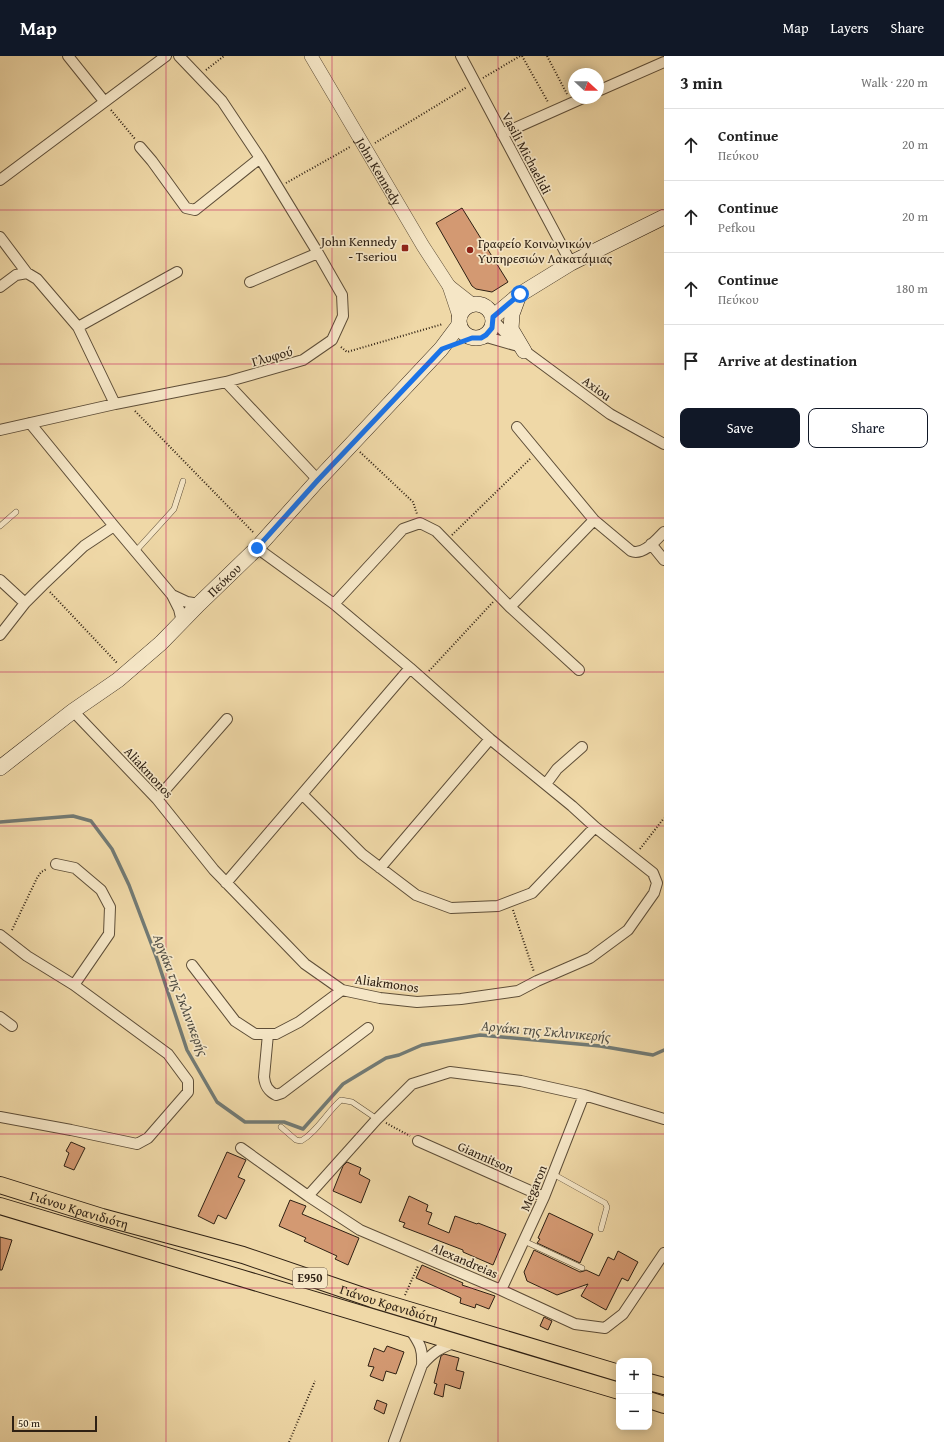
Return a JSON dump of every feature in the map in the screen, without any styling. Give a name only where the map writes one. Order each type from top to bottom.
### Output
[{"type":"main road","points":[[486,312],[490,331],[478,337],[464,333],[459,320],[464,308],[486,312],[572,263],[664,217]]},
{"type":"main road","points":[[519,294],[512,314],[511,329],[521,348]]},
{"type":"main road","name":"Πεύκου","points":[[0,768],[73,711],[126,673],[161,643],[260,545],[318,480],[442,349],[459,320]]},
{"type":"main road","name":"Πεύκου","points":[[442,349],[478,337]]},
{"type":"main road","name":"Γιάνου Κρανιδιότη","points":[[0,1184],[102,1217],[243,1255],[399,1307],[616,1372]]},
{"type":"main road","name":"Γιάνου Κρανιδιότη","points":[[0,1206],[616,1390]]},
{"type":"main road","points":[[652,1383],[664,1386]]},
{"type":"main road","points":[[652,1401],[664,1405]]},
{"type":"street","points":[[68,56],[104,101]]},
{"type":"street","points":[[0,180],[166,56]]},
{"type":"street","points":[[180,56],[222,101],[260,158],[342,295],[343,316],[332,340]]},
{"type":"street","name":"John Kennedy","points":[[311,56],[423,246],[449,286]]},
{"type":"street","name":"Vasili Michaelidi","points":[[461,56],[572,263]]},
{"type":"street","points":[[604,89],[664,62]]},
{"type":"street","points":[[502,134],[570,104]]},
{"type":"street","points":[[140,147],[186,208],[195,210],[260,158]]},
{"type":"street","points":[[0,237],[27,273],[37,279],[78,327],[121,402]]},
{"type":"street","points":[[250,282],[318,253]]},
{"type":"street","points":[[78,327],[177,272]]},
{"type":"street","points":[[0,287],[16,275],[27,273]]},
{"type":"street","points":[[449,286],[486,312]]},
{"type":"street","points":[[449,286],[459,320]]},
{"type":"street","name":"Axiou","points":[[486,312],[521,348],[610,414],[664,444]]},
{"type":"street","name":"Axiou","points":[[478,337],[521,348]]},
{"type":"street","name":"Γλυφού","points":[[0,430],[121,402],[226,382],[303,360],[332,340]]},
{"type":"street","points":[[226,382],[318,480]]},
{"type":"street","points":[[30,423],[172,595],[179,609],[182,622]]},
{"type":"street","points":[[517,427],[594,520],[631,551],[635,553],[639,552],[651,544],[664,532]]},
{"type":"street","points":[[510,607],[594,520]]},
{"type":"street","points":[[334,604],[403,529],[420,523],[436,531],[510,607],[579,670]]},
{"type":"street","points":[[0,635],[25,603],[43,585],[84,546],[114,526]]},
{"type":"street","points":[[651,544],[664,560]]},
{"type":"street","name":"Aliakmonos","points":[[73,711],[157,799],[226,883],[305,964],[342,990],[380,998],[417,1002],[461,999],[518,991],[590,958],[628,930],[654,893],[657,883],[652,873],[594,827],[572,806],[490,739],[410,668],[334,604],[260,545]]},
{"type":"street","points":[[0,580],[25,603]]},
{"type":"street","points":[[172,595],[187,602],[199,604]]},
{"type":"street","points":[[226,883],[410,668]]},
{"type":"street","points":[[157,799],[226,719]]},
{"type":"street","points":[[380,868],[490,739]]},
{"type":"street","points":[[546,784],[557,769],[582,747]]},
{"type":"street","points":[[303,794],[362,854],[380,868],[416,895],[452,908],[498,906],[532,893],[594,827]]},
{"type":"street","points":[[56,864],[75,868],[101,890],[110,907],[109,934],[74,985]]},
{"type":"street","points":[[0,1117],[137,1144],[148,1138],[188,1092],[188,1081],[168,1054],[74,985],[27,956],[3,938]]},
{"type":"street","points":[[192,965],[235,1021],[255,1034],[276,1034],[299,1022],[342,990]]},
{"type":"street","points":[[0,1017],[12,1026]]},
{"type":"street","points":[[268,1034],[264,1078],[270,1092],[276,1096],[368,1028]]},
{"type":"street","points":[[308,1196],[377,1119],[412,1084],[450,1072],[522,1081],[584,1095],[664,1119]]},
{"type":"street","name":"Megaron","points":[[501,1290],[544,1198],[584,1095]]},
{"type":"street","name":"Giannitson","points":[[418,1141],[544,1198]]},
{"type":"street","name":"Alexandreias","points":[[241,1148],[308,1196],[360,1230],[501,1290],[575,1324],[605,1328],[624,1314],[664,1252]]},
{"type":"street","points":[[394,1442],[422,1365],[423,1352],[419,1342],[410,1328]]},
{"type":"street","points":[[422,1365],[439,1349],[456,1342]]},
{"type":"lane","points":[[135,552],[174,509],[183,481]]},
{"type":"lane","points":[[0,526],[16,512]]},
{"type":"lane","points":[[281,1127],[296,1140],[301,1141],[307,1137],[341,1100],[352,1102],[377,1119]]},
{"type":"lane","points":[[553,1174],[605,1203],[607,1207],[601,1228]]},
{"type":"lane","points":[[524,1241],[582,1268]]},
{"type":"path","points":[[198,76],[224,56]]},
{"type":"path","points":[[278,188],[363,145],[521,56],[553,111]]},
{"type":"path","points":[[547,56],[568,95]]},
{"type":"path","points":[[104,101],[140,147]]},
{"type":"path","points":[[332,340],[347,352],[459,320]]},
{"type":"path","points":[[121,402],[260,545]]},
{"type":"path","points":[[352,444],[413,502],[420,523]]},
{"type":"path","points":[[446,541],[538,451]]},
{"type":"path","points":[[43,585],[126,673]]},
{"type":"path","points":[[422,679],[499,596]]},
{"type":"path","points":[[634,858],[664,818]]},
{"type":"path","points":[[3,938],[41,872],[56,864]]},
{"type":"path","points":[[510,902],[537,981]]},
{"type":"path","points":[[377,1119],[418,1141]]},
{"type":"path","points":[[399,1307],[423,1256]]},
{"type":"path","points":[[289,1442],[315,1380]]},
{"type":"building","name":"Γραφείο Κοινωνικών Υυπηρεσιών Λακατάμιας","points":[[462,208],[508,282],[492,292],[476,289],[472,286],[436,223]]},
{"type":"building","points":[[71,1142],[85,1148],[74,1170],[64,1166],[69,1153],[66,1151]]},
{"type":"building","points":[[227,1152],[246,1160],[238,1177],[245,1180],[226,1219],[218,1215],[214,1224],[198,1216]]},
{"type":"building","points":[[347,1162],[361,1168],[359,1174],[370,1180],[361,1203],[333,1191],[343,1166]]},
{"type":"building","points":[[409,1196],[428,1205],[426,1211],[432,1213],[428,1224],[449,1233],[455,1216],[506,1234],[493,1265],[463,1252],[463,1250],[403,1227],[405,1223],[399,1221]]},
{"type":"building","points":[[290,1200],[306,1206],[302,1214],[359,1238],[348,1265],[335,1259],[337,1256],[304,1241],[306,1238],[279,1226]]},
{"type":"building","points":[[549,1213],[593,1234],[580,1263],[537,1243],[540,1239],[538,1238]]},
{"type":"building","points":[[0,1237],[12,1240],[2,1270],[0,1270]]},
{"type":"building","points":[[534,1250],[580,1272],[586,1270],[599,1276],[608,1257],[614,1260],[618,1251],[638,1262],[628,1281],[622,1278],[606,1310],[581,1296],[588,1284],[557,1295],[527,1281],[524,1272]]},
{"type":"building","points":[[422,1265],[463,1283],[462,1285],[495,1296],[489,1309],[476,1304],[475,1308],[460,1303],[461,1298],[416,1278]]},
{"type":"building","points":[[544,1317],[552,1321],[548,1330],[540,1326]]},
{"type":"building","points":[[387,1346],[404,1352],[396,1374],[386,1371],[383,1381],[370,1376],[374,1367],[368,1366],[374,1348],[384,1352]]},
{"type":"building","points":[[444,1354],[459,1358],[456,1370],[464,1372],[460,1389],[445,1384],[443,1397],[434,1394],[437,1384],[434,1383],[441,1356]]},
{"type":"building","points":[[377,1400],[387,1404],[384,1414],[374,1409]]},
{"type":"waterway","name":"Αργάκι της Σκλινικερής","points":[[0,822],[73,816],[91,821],[112,849],[129,885],[157,959],[187,1050],[217,1102],[245,1122],[284,1122],[303,1129],[343,1084],[386,1058],[399,1055],[422,1045],[480,1035],[600,1046],[653,1055],[664,1050]]},
{"type":"place","name":"John Kennedy - Tseriou","points":[[405,248]]},
{"type":"place","name":"Γραφείο Κοινωνικών Υυπηρεσιών Λακατάμιας","points":[[470,250]]},
{"type":"route","points":[[257,548],[318,480],[442,349],[472,338],[481,338],[486,335],[492,328],[493,317],[520,294]]}]
